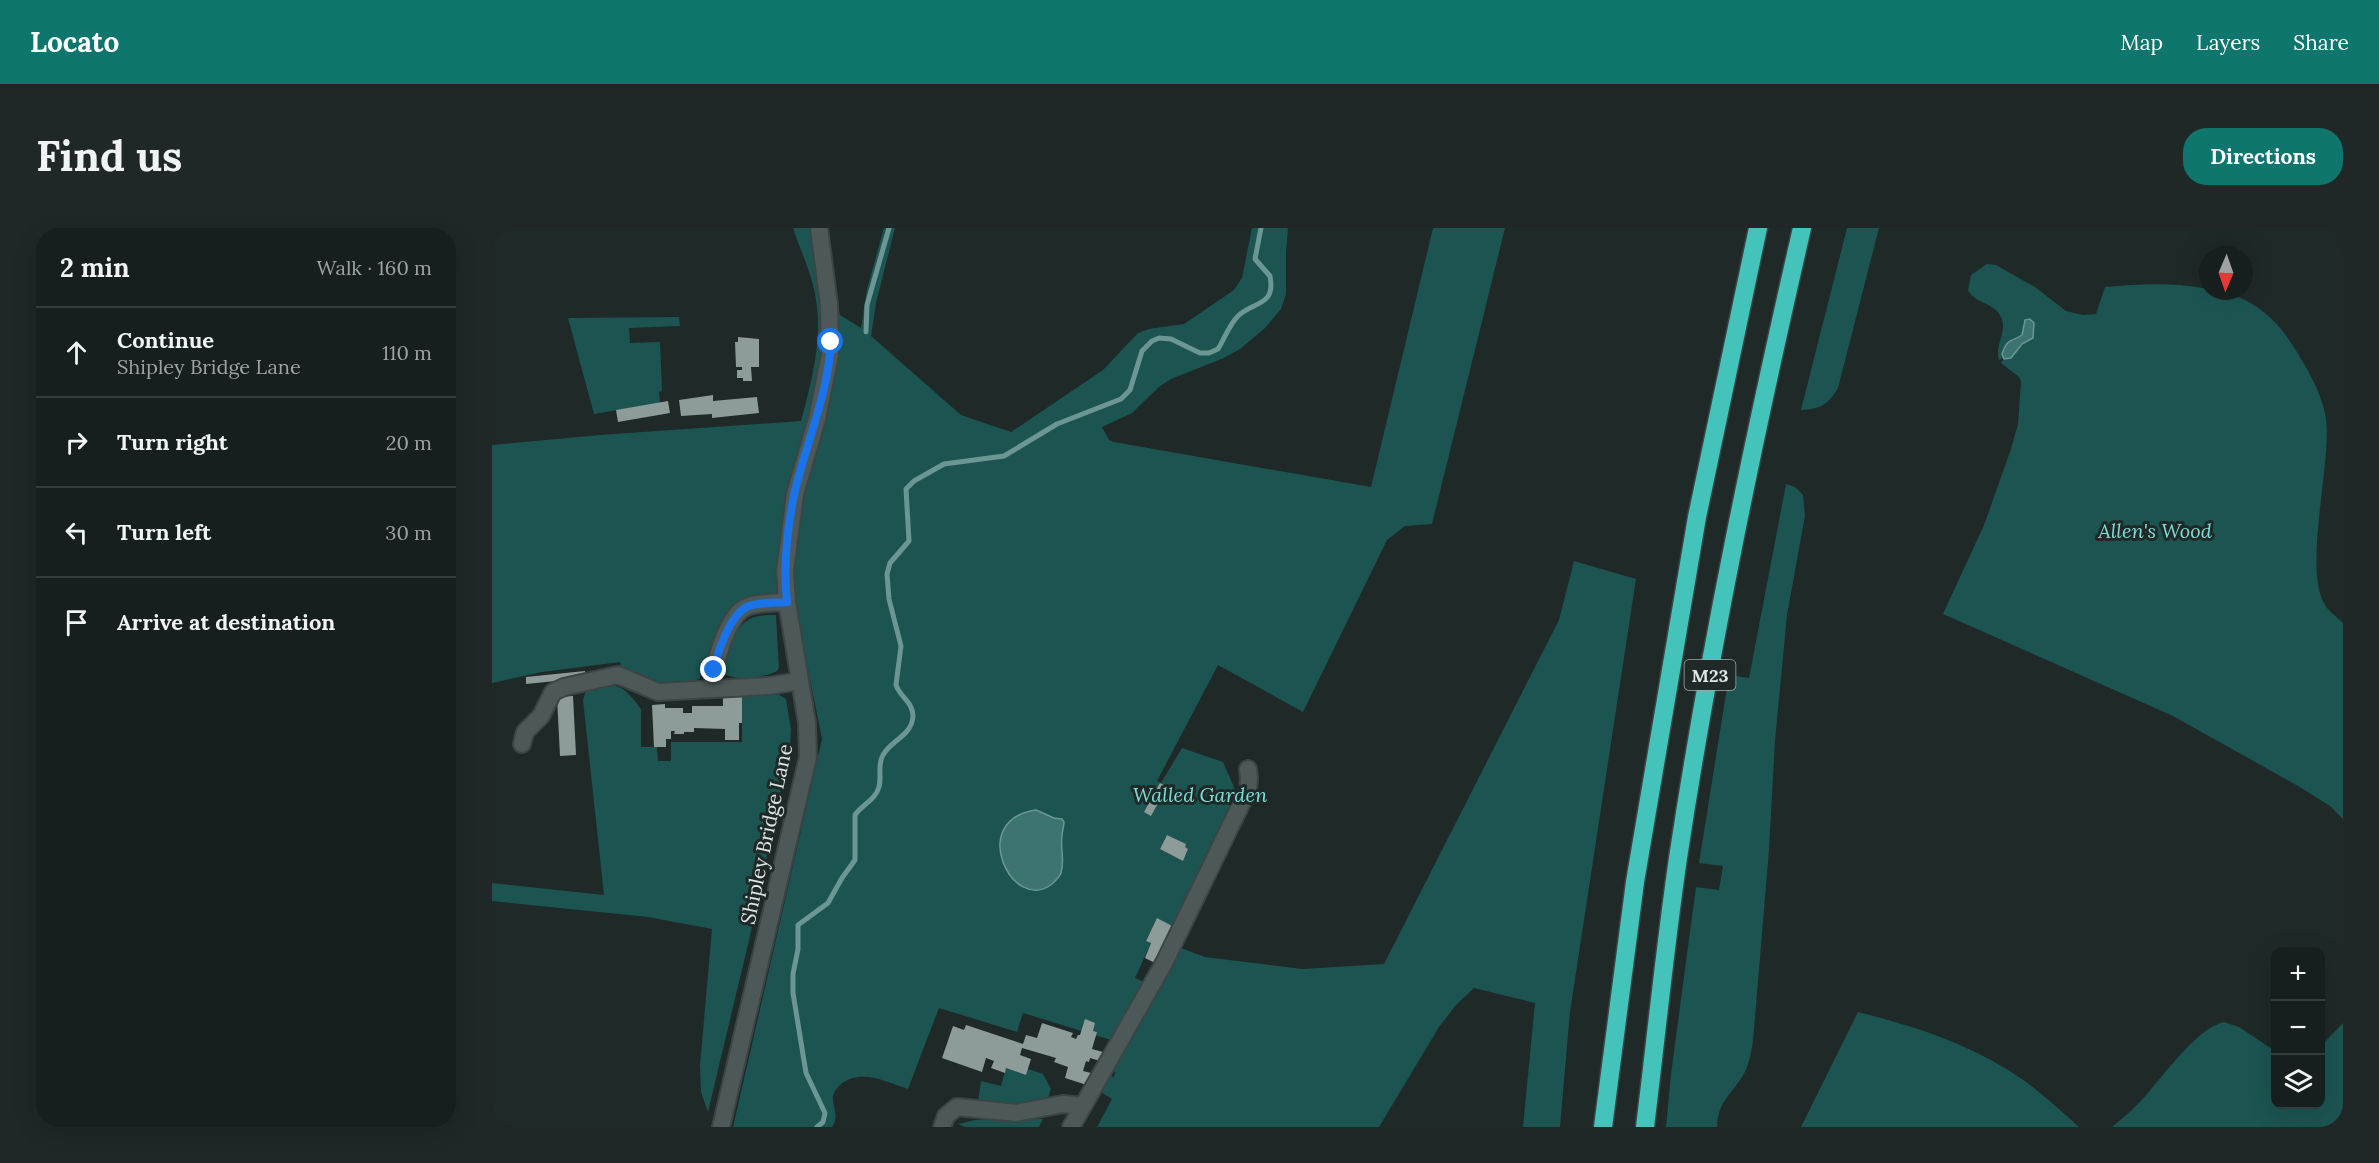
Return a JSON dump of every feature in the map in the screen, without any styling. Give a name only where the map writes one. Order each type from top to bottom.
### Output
[{"type":"highway","name":"M23","points":[[1604,1127],[1635,882],[1695,529],[1758,228]]},
{"type":"highway","name":"M23","points":[[1645,1127],[1678,859],[1716,641],[1757,423],[1802,228]]},
{"type":"street","name":"Shipley Bridge Lane","points":[[721,1127],[806,769],[808,734],[787,602],[786,560],[795,494],[819,411],[830,355],[830,318],[819,228]]},
{"type":"street","points":[[712,689],[718,652],[738,615],[750,606],[787,602]]},
{"type":"street","points":[[522,744],[525,732],[541,716],[550,695],[564,687],[618,675],[658,692],[779,685],[799,681]]},
{"type":"street","points":[[1071,1127],[1149,992],[1201,889],[1248,790],[1250,778],[1248,769]]},
{"type":"street","points":[[942,1127],[946,1116],[957,1107],[1016,1113],[1063,1104],[1083,1106]]},
{"type":"green space","name":"Walled Garden","points":[[793,228],[814,228],[840,315],[861,328],[867,289],[884,228],[895,228],[876,303],[871,336],[961,415],[1011,432],[1103,370],[1138,333],[1149,329],[1184,324],[1234,290],[1242,278],[1252,228],[1288,228],[1286,294],[1281,309],[1265,328],[1240,349],[1224,358],[1171,379],[1159,387],[1132,413],[1102,427],[1109,440],[1114,442],[1371,487],[1433,228],[1505,228],[1432,524],[1405,526],[1387,540],[1303,712],[1218,665],[1157,781],[1161,783],[1182,748],[1223,762],[1237,794],[1202,870],[1172,926],[1157,919],[1146,940],[1151,943],[1135,978],[1144,982],[1111,1040],[1023,1013],[1017,1032],[939,1008],[908,1089],[883,1080],[857,1077],[841,1084],[834,1092],[835,1119],[832,1127],[733,1127],[822,739],[797,615],[752,600],[737,602],[729,609],[716,632],[700,678],[691,682],[657,683],[621,668],[620,662],[542,672],[492,683],[492,445],[801,421],[816,353],[818,319],[809,270]],"holes":[[[1167,835],[1185,844],[1188,849],[1183,860],[1160,849]]]},
{"type":"green space","points":[[1847,228],[1879,228],[1838,388],[1823,405],[1801,410]]},
{"type":"green space","name":"Allen's Wood","points":[[1987,264],[1996,265],[2035,287],[2066,311],[2083,315],[2096,314],[2105,287],[2169,284],[2199,288],[2199,300],[2249,302],[2275,322],[2295,349],[2315,385],[2326,419],[2327,439],[2319,518],[2317,571],[2320,592],[2327,608],[2343,623],[2343,819],[2330,806],[2298,786],[2173,716],[1943,614],[1984,525],[2018,424],[2021,382],[2019,377],[2001,363],[2032,339],[2034,326],[2031,320],[2024,321],[2022,335],[2006,345],[2003,358],[1999,360],[1998,349],[2003,322],[1994,308],[1971,295],[1968,290],[1971,275]]},
{"type":"green space","points":[[679,317],[680,326],[629,328],[630,343],[660,342],[662,391],[659,392],[660,403],[594,414],[568,318]]},
{"type":"green space","points":[[1786,484],[1795,487],[1803,495],[1805,516],[1787,615],[1775,741],[1769,850],[1753,1041],[1748,1064],[1738,1084],[1722,1105],[1717,1127],[1666,1127],[1696,887],[1719,890],[1723,866],[1699,863],[1729,675],[1749,678]]},
{"type":"green space","points":[[1574,561],[1636,579],[1570,1012],[1560,1127],[1523,1127],[1535,1003],[1474,988],[1456,1005],[1439,1027],[1379,1127],[1097,1127],[1112,1099],[1099,1091],[1107,1075],[1113,1077],[1115,1075],[1111,1067],[1178,947],[1205,957],[1302,969],[1384,964],[1559,620]]},
{"type":"green space","points":[[776,615],[779,668],[777,671],[750,678],[724,674],[726,653],[733,637],[743,624],[754,617]]},
{"type":"green space","points":[[608,685],[623,689],[641,709],[641,747],[657,747],[658,761],[671,761],[671,742],[742,742],[742,696],[778,694],[786,699],[791,729],[790,748],[750,936],[708,1112],[701,1092],[700,1065],[712,929],[648,917],[492,901],[492,883],[604,895],[583,700],[586,691]]},
{"type":"green space","points":[[1858,1012],[1924,1031],[1987,1058],[2026,1082],[2079,1127],[1801,1127]]},
{"type":"green space","points":[[2224,1022],[2239,1027],[2271,1048],[2271,1109],[2325,1109],[2325,1042],[2343,1023],[2343,1116],[2336,1127],[2112,1127],[2137,1105],[2189,1045],[2213,1026]]},
{"type":"green space","points":[[1006,1068],[1026,1075],[1028,1069],[1043,1074],[1051,1089],[1047,1101],[1030,1107],[978,1101],[981,1081],[1001,1086]]},
{"type":"green space","points":[[1043,1119],[1039,1127],[965,1127],[958,1124],[975,1120]]},
{"type":"shaded area","points":[[2030,319],[2034,323],[2033,338],[2022,344],[2011,358],[2004,359],[2002,354],[2006,345],[2022,335],[2025,320]]},
{"type":"shaded area","points":[[1036,810],[1062,819],[1064,822],[1061,873],[1052,884],[1037,890],[1023,887],[1011,877],[1003,862],[1000,846],[1003,830],[1015,817]]},
{"type":"building","points":[[738,337],[759,339],[759,367],[751,367],[752,381],[737,378],[737,370],[742,370],[742,367],[736,367],[735,342],[738,342]]},
{"type":"building","points":[[713,395],[713,401],[757,397],[759,413],[712,418],[712,414],[681,416],[679,400]]},
{"type":"building","points":[[668,401],[670,413],[618,422],[616,410]]},
{"type":"building","points":[[585,671],[586,678],[526,684],[526,677]]},
{"type":"building","points":[[723,691],[742,692],[742,723],[739,723],[739,740],[725,740],[725,729],[694,728],[694,732],[684,732],[684,734],[674,734],[675,731],[671,731],[671,739],[666,739],[666,747],[654,747],[652,705],[665,704],[665,708],[683,708],[683,713],[692,713],[692,706],[723,706]]},
{"type":"building","points":[[573,696],[576,755],[560,756],[557,697]]},
{"type":"building","points":[[1160,783],[1167,787],[1151,816],[1144,812]]},
{"type":"building","points":[[1167,835],[1186,844],[1185,847],[1188,849],[1183,861],[1160,849]]},
{"type":"building","points":[[1157,918],[1176,928],[1155,963],[1145,958],[1151,943],[1146,941]]},
{"type":"building","points":[[1085,1019],[1095,1023],[1093,1031],[1097,1032],[1092,1049],[1103,1052],[1100,1061],[1090,1058],[1089,1062],[1086,1061],[1083,1071],[1091,1073],[1087,1085],[1065,1078],[1068,1067],[1054,1062],[1056,1058],[1022,1048],[1020,1055],[1031,1059],[1026,1075],[1006,1068],[1005,1073],[991,1068],[994,1061],[986,1058],[982,1072],[942,1058],[953,1026],[964,1030],[966,1025],[1023,1044],[1026,1035],[1037,1038],[1042,1023],[1073,1033],[1071,1037],[1076,1039],[1080,1035]]},
{"type":"waterway","points":[[866,332],[867,305],[889,228]]},
{"type":"waterway","points":[[817,1127],[823,1122],[825,1113],[806,1073],[793,993],[798,925],[828,903],[855,860],[855,815],[877,791],[883,755],[912,723],[911,707],[896,685],[901,646],[889,599],[887,574],[890,563],[909,541],[906,489],[914,481],[944,464],[1004,456],[1057,424],[1121,399],[1130,390],[1142,351],[1152,341],[1159,338],[1171,339],[1200,353],[1209,353],[1218,349],[1238,316],[1262,302],[1270,293],[1270,276],[1255,259],[1261,228]]},
{"type":"route","points":[[714,670],[721,644],[742,610],[757,604],[787,602],[785,579],[791,516],[826,384],[831,342]]}]
